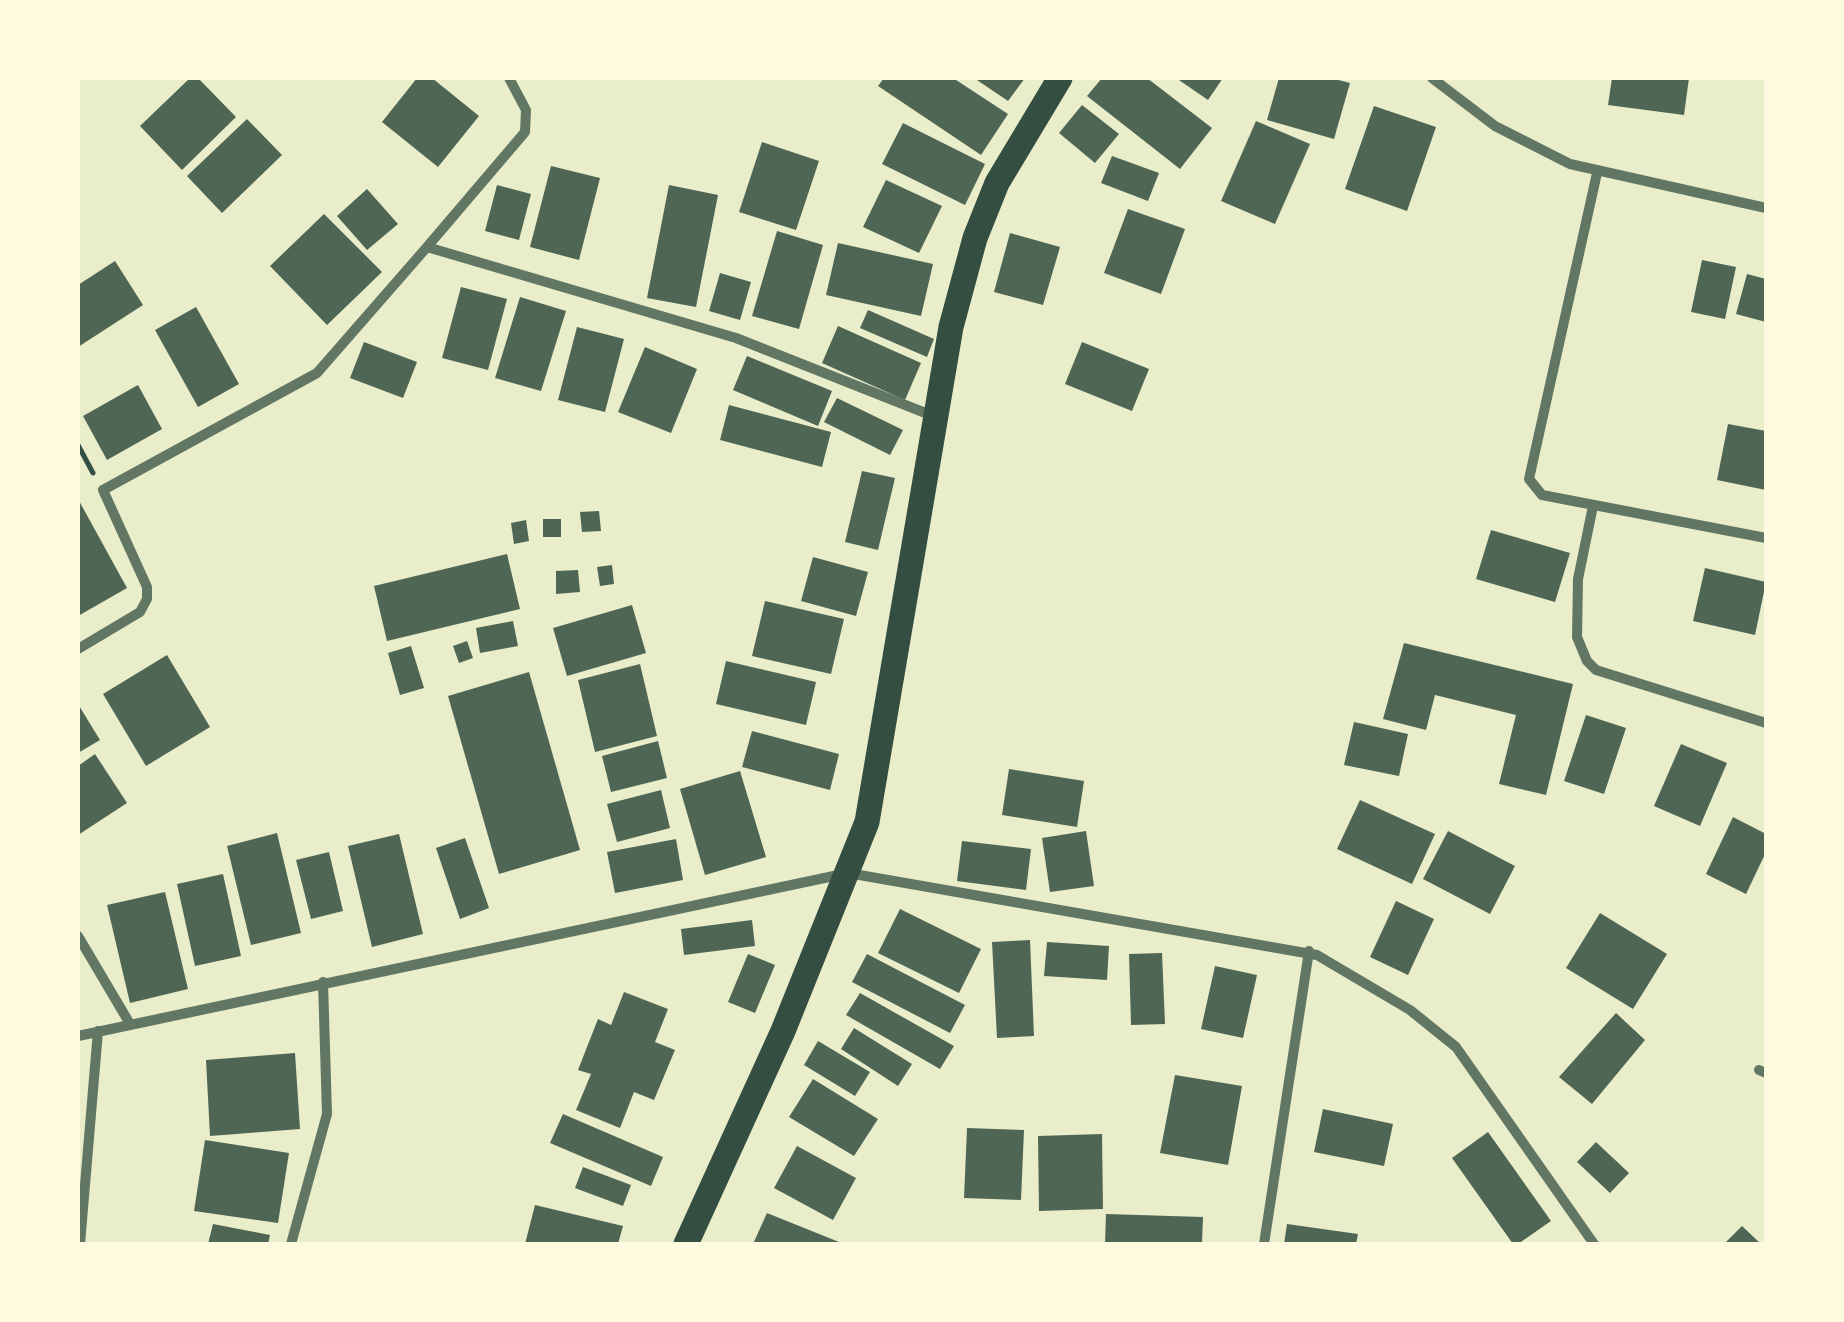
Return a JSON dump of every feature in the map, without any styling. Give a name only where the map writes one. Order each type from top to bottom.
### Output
[{"type":"highway","points":[[686,1244],[783,1032],[848,873],[878,774],[950,327],[976,238],[1022,134],[1060,78]]},
{"type":"street","points":[[78,649],[140,612],[146,600],[148,587],[103,490],[317,374],[524,132],[526,110],[509,78]]},
{"type":"street","points":[[1432,78],[1495,126],[1597,173],[1766,208]]},
{"type":"street","points":[[1597,173],[1529,479],[1542,495],[1766,538]]},
{"type":"street","points":[[427,246],[736,338],[934,417]]},
{"type":"street","points":[[1593,506],[1578,580],[1576,637],[1587,661],[1596,670],[1766,723]]},
{"type":"street","points":[[78,1036],[848,873],[1313,953],[1440,1030],[1594,1244]]},
{"type":"street","points":[[78,936],[130,1024]]},
{"type":"street","points":[[1264,1244],[1313,953]]},
{"type":"street","points":[[291,1244],[327,1114],[323,982]]},
{"type":"street","points":[[80,1244],[98,1031]]},
{"type":"path","points":[[78,445],[103,490]]},
{"type":"building","points":[[190,78],[198,78],[236,117],[182,170],[140,126]]},
{"type":"building","points":[[417,78],[432,78],[479,116],[438,167],[382,122]]},
{"type":"building","points":[[884,78],[953,78],[1008,114],[981,155],[878,86]]},
{"type":"building","points":[[974,78],[1025,78],[1008,101]]},
{"type":"building","points":[[1102,78],[1147,78],[1212,128],[1180,169],[1087,96]]},
{"type":"building","points":[[1176,78],[1223,78],[1208,100]]},
{"type":"building","points":[[1279,78],[1331,78],[1350,83],[1334,139],[1267,120]]},
{"type":"building","points":[[1612,78],[1689,78],[1684,115],[1608,105]]},
{"type":"building","points":[[1082,105],[1119,134],[1095,163],[1059,133]]},
{"type":"building","points":[[1374,106],[1436,127],[1407,211],[1345,189]]},
{"type":"building","points":[[247,119],[282,155],[222,213],[187,176]]},
{"type":"building","points":[[1256,121],[1310,144],[1275,224],[1221,201]]},
{"type":"building","points":[[903,123],[985,164],[965,205],[882,164]]},
{"type":"building","points":[[762,142],[819,161],[796,230],[739,212]]},
{"type":"building","points":[[1112,156],[1159,173],[1148,201],[1101,183]]},
{"type":"building","points":[[551,166],[600,178],[579,260],[530,247]]},
{"type":"building","points":[[886,180],[942,206],[919,253],[863,227]]},
{"type":"building","points":[[497,185],[531,194],[519,240],[485,231]]},
{"type":"building","points":[[669,185],[718,195],[696,307],[647,298]]},
{"type":"building","points":[[367,189],[398,224],[367,250],[337,216]]},
{"type":"building","points":[[1128,209],[1185,229],[1161,294],[1104,273]]},
{"type":"building","points":[[324,214],[382,272],[327,325],[270,266]]},
{"type":"building","points":[[777,231],[823,245],[799,329],[752,316]]},
{"type":"building","points":[[1010,233],[1060,247],[1043,305],[994,292]]},
{"type":"building","points":[[838,243],[933,264],[921,316],[826,295]]},
{"type":"building","points":[[1702,260],[1736,267],[1725,319],[1691,312]]},
{"type":"building","points":[[115,261],[143,305],[78,347],[78,285]]},
{"type":"building","points":[[720,273],[751,282],[740,320],[709,311]]},
{"type":"building","points":[[1747,274],[1766,279],[1766,322],[1736,314]]},
{"type":"building","points":[[461,287],[507,299],[488,370],[442,358]]},
{"type":"building","points":[[520,297],[566,311],[541,391],[495,378]]},
{"type":"building","points":[[196,307],[239,384],[198,407],[155,330]]},
{"type":"building","points":[[868,310],[934,339],[927,357],[860,328]]},
{"type":"building","points":[[838,326],[921,363],[905,400],[822,363]]},
{"type":"building","points":[[577,327],[624,339],[605,412],[558,400]]},
{"type":"building","points":[[364,342],[417,362],[403,398],[350,378]]},
{"type":"building","points":[[1082,342],[1149,369],[1132,411],[1065,384]]},
{"type":"building","points":[[645,347],[697,369],[671,433],[618,412]]},
{"type":"building","points":[[747,356],[832,391],[818,426],[733,390]]},
{"type":"building","points":[[138,385],[162,429],[107,460],[83,416]]},
{"type":"building","points":[[837,398],[903,430],[890,455],[824,422]]},
{"type":"building","points":[[729,405],[831,432],[822,467],[720,440]]},
{"type":"building","points":[[1728,424],[1766,431],[1766,490],[1717,480]]},
{"type":"building","points":[[862,471],[895,478],[878,550],[845,542]]},
{"type":"building","points":[[78,499],[127,588],[78,616]]},
{"type":"building","points":[[599,511],[601,531],[582,532],[580,512]]},
{"type":"building","points":[[543,519],[561,519],[561,537],[543,537]]},
{"type":"building","points":[[526,520],[529,541],[514,544],[511,523]]},
{"type":"building","points":[[1491,530],[1570,553],[1555,602],[1476,579]]},
{"type":"building","points":[[507,554],[520,609],[387,641],[374,586]]},
{"type":"building","points":[[813,557],[868,572],[856,616],[801,601]]},
{"type":"building","points":[[612,565],[614,584],[600,586],[597,567]]},
{"type":"building","points":[[1705,568],[1766,582],[1755,635],[1693,621]]},
{"type":"building","points":[[578,570],[580,592],[556,594],[556,571]]},
{"type":"building","points":[[765,601],[844,619],[831,674],[752,656]]},
{"type":"building","points":[[632,605],[646,653],[567,676],[553,628]]},
{"type":"building","points":[[513,621],[518,646],[480,653],[476,628]]},
{"type":"building","points":[[467,641],[473,658],[459,663],[453,646]]},
{"type":"building","points":[[1404,643],[1573,684],[1546,795],[1499,784],[1516,715],[1435,695],[1426,730],[1383,719]]},
{"type":"building","points":[[411,646],[424,688],[400,695],[388,653]]},
{"type":"building","points":[[167,655],[210,727],[146,766],[103,694]]},
{"type":"building","points":[[726,661],[816,682],[806,725],[716,704]]},
{"type":"building","points":[[640,664],[657,736],[595,752],[578,680]]},
{"type":"building","points":[[529,672],[580,850],[499,874],[448,696]]},
{"type":"building","points":[[78,704],[100,740],[78,753]]},
{"type":"building","points":[[1586,715],[1626,728],[1604,794],[1564,781]]},
{"type":"building","points":[[1354,722],[1408,734],[1399,776],[1344,765]]},
{"type":"building","points":[[752,731],[839,754],[830,790],[742,767]]},
{"type":"building","points":[[658,741],[667,778],[611,792],[602,756]]},
{"type":"building","points":[[1681,744],[1727,763],[1700,826],[1654,806]]},
{"type":"building","points":[[95,754],[127,803],[78,835],[78,766]]},
{"type":"building","points":[[1009,769],[1084,781],[1077,827],[1002,815]]},
{"type":"building","points":[[740,771],[766,857],[705,875],[680,789]]},
{"type":"building","points":[[661,790],[670,828],[617,842],[607,804]]},
{"type":"building","points":[[1360,800],[1435,834],[1412,884],[1337,849]]},
{"type":"building","points":[[1733,817],[1766,834],[1766,852],[1746,894],[1706,874]]},
{"type":"building","points":[[1086,831],[1094,886],[1050,892],[1042,838]]},
{"type":"building","points":[[1448,831],[1515,866],[1490,914],[1423,879]]},
{"type":"building","points":[[277,833],[301,933],[251,945],[227,846]]},
{"type":"building","points":[[399,834],[423,934],[372,947],[348,846]]},
{"type":"building","points":[[465,838],[489,908],[460,919],[436,848]]},
{"type":"building","points":[[676,839],[683,880],[615,893],[607,852]]},
{"type":"building","points":[[962,841],[1031,849],[1026,890],[957,881]]},
{"type":"building","points":[[329,852],[343,911],[311,919],[296,860]]},
{"type":"building","points":[[223,874],[241,956],[195,966],[177,884]]},
{"type":"building","points":[[165,892],[188,989],[130,1003],[107,905]]},
{"type":"building","points":[[1396,901],[1434,919],[1408,975],[1370,957]]},
{"type":"building","points":[[900,909],[981,949],[959,993],[878,953]]},
{"type":"building","points":[[1600,913],[1667,954],[1633,1009],[1566,968]]},
{"type":"building","points":[[752,920],[755,946],[684,955],[681,929]]},
{"type":"building","points":[[1030,940],[1034,1036],[997,1038],[992,942]]},
{"type":"building","points":[[1047,942],[1109,946],[1107,980],[1044,976]]},
{"type":"building","points":[[1162,953],[1165,1024],[1131,1025],[1129,954]]},
{"type":"building","points":[[748,954],[775,965],[755,1013],[728,1002]]},
{"type":"building","points":[[867,954],[965,1005],[950,1033],[852,982]]},
{"type":"building","points":[[1215,966],[1257,975],[1243,1038],[1201,1029]]},
{"type":"building","points":[[624,992],[668,1009],[655,1042],[675,1050],[654,1100],[634,1092],[620,1128],[576,1110],[591,1074],[578,1070],[598,1019],[611,1025]]},
{"type":"building","points":[[860,993],[954,1046],[940,1069],[846,1015]]},
{"type":"building","points":[[1616,1013],[1645,1040],[1592,1104],[1559,1077]]},
{"type":"building","points":[[854,1028],[912,1064],[898,1086],[841,1049]]},
{"type":"building","points":[[818,1041],[870,1072],[855,1096],[804,1065]]},
{"type":"building","points":[[295,1053],[300,1129],[210,1136],[206,1060]]},
{"type":"building","points":[[1175,1075],[1242,1086],[1228,1165],[1160,1153]]},
{"type":"building","points":[[813,1079],[878,1119],[854,1156],[789,1117]]},
{"type":"building","points":[[1323,1109],[1393,1124],[1384,1166],[1314,1152]]},
{"type":"building","points":[[563,1114],[663,1157],[651,1186],[550,1143]]},
{"type":"building","points":[[967,1128],[1024,1130],[1021,1200],[964,1198]]},
{"type":"building","points":[[1488,1132],[1551,1221],[1518,1244],[1513,1244],[1452,1158]]},
{"type":"building","points":[[1102,1134],[1103,1209],[1039,1211],[1038,1136]]},
{"type":"building","points":[[205,1140],[289,1153],[278,1223],[194,1211]]},
{"type":"building","points":[[1596,1142],[1629,1173],[1610,1193],[1577,1162]]},
{"type":"building","points":[[797,1146],[856,1178],[833,1220],[774,1188]]},
{"type":"building","points":[[583,1167],[631,1185],[623,1206],[575,1188]]},
{"type":"building","points":[[535,1205],[623,1226],[618,1244],[525,1244]]},
{"type":"building","points":[[767,1213],[844,1244],[753,1244]]},
{"type":"building","points":[[1106,1214],[1203,1217],[1202,1244],[1105,1244]]},
{"type":"building","points":[[213,1224],[270,1235],[268,1244],[208,1244]]},
{"type":"building","points":[[1287,1224],[1358,1234],[1356,1244],[1284,1244]]},
{"type":"building","points":[[1742,1226],[1761,1244],[1724,1244]]}]
